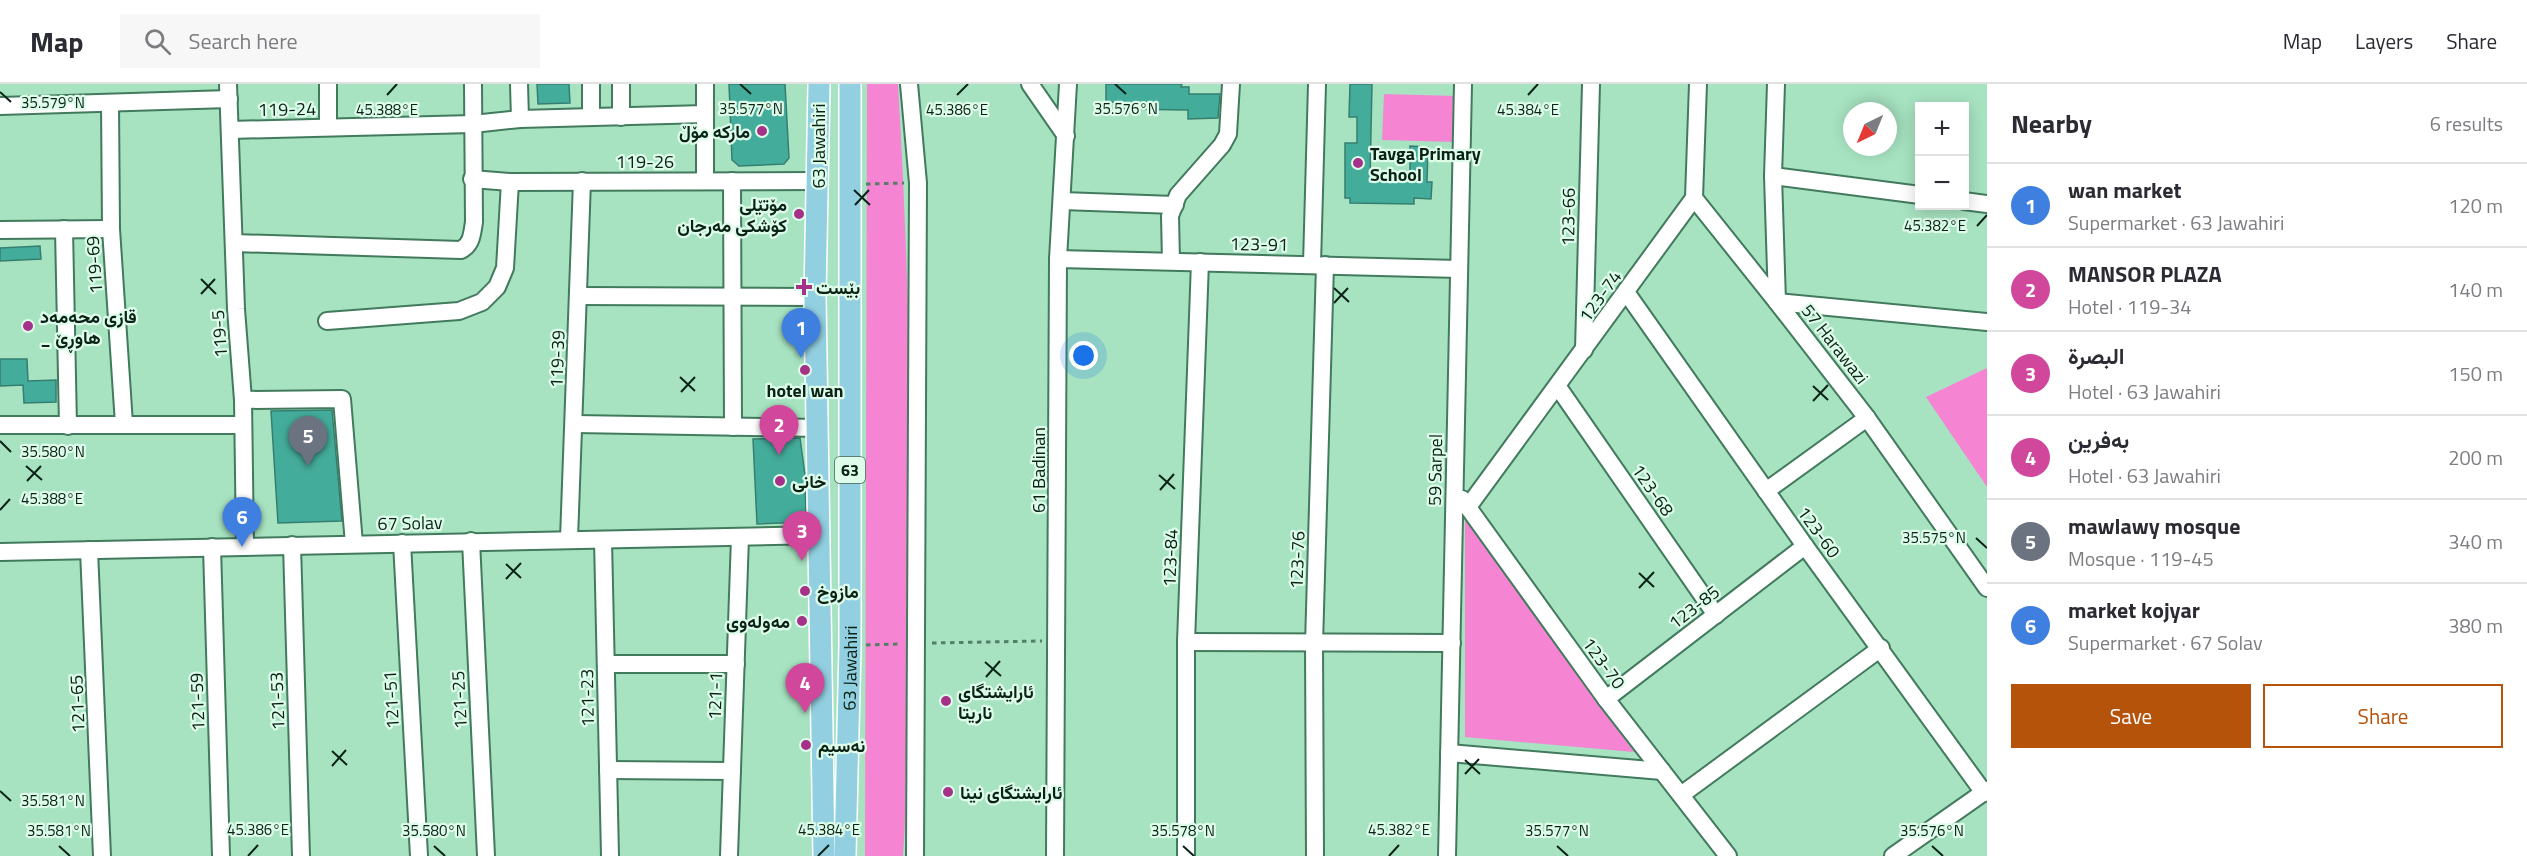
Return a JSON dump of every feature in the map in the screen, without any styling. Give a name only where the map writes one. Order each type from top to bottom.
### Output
[{"type":"main road","name":"63 Jawahiri","points":[[819,84],[815,297],[824,856]]},
{"type":"main road","name":"63 Jawahiri","points":[[845,856],[850,646],[850,84]]},
{"type":"street","points":[[328,84],[328,127]]},
{"type":"street","points":[[234,243],[461,250],[468,246],[472,238],[474,222],[473,84]]},
{"type":"street","points":[[519,84],[520,119]]},
{"type":"street","points":[[591,84],[591,117]]},
{"type":"street","points":[[621,84],[621,117]]},
{"type":"street","points":[[705,84],[705,181]]},
{"type":"street","points":[[909,84],[918,183],[915,856]]},
{"type":"street","points":[[1030,84],[1066,136]]},
{"type":"street","name":"61 Badinan","points":[[1055,856],[1058,259],[1068,84]]},
{"type":"street","points":[[1171,261],[1170,216],[1178,195],[1222,145],[1228,134],[1231,84]]},
{"type":"street","name":"123-76","points":[[1315,856],[1317,84]]},
{"type":"street","name":"59 Sarpel","points":[[1447,856],[1463,84]]},
{"type":"street","name":"123-66","points":[[1584,350],[1591,84]]},
{"type":"street","points":[[1698,84],[1694,198],[1777,302],[1987,322]]},
{"type":"street","name":"57 Harawazi","points":[[1776,84],[1773,176],[1777,302],[1867,418],[1987,588]]},
{"type":"street","points":[[0,106],[110,103],[229,91]]},
{"type":"street","name":"119-5","points":[[229,91],[234,243],[243,400],[245,546]]},
{"type":"street","name":"119-69","points":[[110,103],[111,229],[124,424]]},
{"type":"street","name":"119-24","points":[[230,130],[473,124],[520,119],[705,114]]},
{"type":"street","points":[[1773,176],[1915,194]]},
{"type":"street","name":"119-26","points":[[472,179],[510,182],[818,181]]},
{"type":"street","name":"119-39","points":[[569,539],[575,424],[582,181]]},
{"type":"street","points":[[732,181],[733,427]]},
{"type":"street","points":[[327,321],[459,311],[482,302],[497,287],[505,268],[510,182]]},
{"type":"street","name":"123-74","points":[[1468,507],[1558,387],[1694,198]]},
{"type":"street","points":[[1062,201],[1175,205]]},
{"type":"street","points":[[1969,202],[1987,204]]},
{"type":"street","points":[[64,229],[68,426]]},
{"type":"street","points":[[0,230],[111,229]]},
{"type":"street","name":"123-91","points":[[1058,259],[1459,269]]},
{"type":"street","name":"123-84","points":[[1186,856],[1186,642],[1200,262]]},
{"type":"street","name":"123-60","points":[[1626,292],[1805,546],[1985,791]]},
{"type":"street","points":[[579,296],[815,297]]},
{"type":"street","name":"123-68","points":[[1558,387],[1716,615]]},
{"type":"street","points":[[243,400],[342,399],[354,544]]},
{"type":"street","points":[[1766,491],[1867,418]]},
{"type":"street","points":[[575,424],[817,428]]},
{"type":"street","points":[[0,425],[242,425]]},
{"type":"street","name":"123-70","points":[[1455,489],[1606,699],[1728,856]]},
{"type":"street","name":"67 Solav","points":[[0,552],[820,535]]},
{"type":"street","name":"121-1","points":[[729,856],[741,537]]},
{"type":"street","name":"121-23","points":[[603,540],[610,856]]},
{"type":"street","name":"121-25","points":[[471,541],[486,856]]},
{"type":"street","name":"121-51","points":[[402,543],[419,856]]},
{"type":"street","name":"121-53","points":[[292,545],[302,856]]},
{"type":"street","name":"123-85","points":[[1606,699],[1805,546]]},
{"type":"street","name":"121-59","points":[[212,547],[221,856]]},
{"type":"street","name":"121-65","points":[[89,550],[102,856]]},
{"type":"street","points":[[1186,642],[1452,643]]},
{"type":"street","points":[[1681,795],[1881,648]]},
{"type":"street","points":[[606,664],[736,664]]},
{"type":"street","points":[[1449,753],[1662,771]]},
{"type":"street","points":[[608,770],[732,771]]},
{"type":"street","points":[[1893,856],[1985,791]]},
{"type":"path","points":[[849,184],[918,183]]},
{"type":"path","points":[[850,646],[1056,641]]},
{"type":"shaded area","points":[[867,84],[898,84],[902,162],[911,473],[903,856],[865,856]]},
{"type":"shaded area","points":[[1384,94],[1456,96],[1454,142],[1382,140]]},
{"type":"shaded area","points":[[1987,368],[1987,487],[1926,397]]},
{"type":"shaded area","points":[[1465,516],[1634,752],[1465,737]]},
{"type":"building","points":[[537,84],[569,84],[570,103],[538,104]]},
{"type":"building","points":[[729,84],[785,84],[789,158],[784,164],[739,166],[732,160]]},
{"type":"building","points":[[1106,84],[1182,84],[1181,87],[1189,87],[1189,94],[1220,94],[1218,118],[1188,119],[1188,110],[1120,109],[1121,102],[1106,102]]},
{"type":"building","name":"Tavga Primary School","points":[[1350,84],[1372,84],[1370,179],[1410,180],[1410,146],[1428,147],[1427,182],[1432,182],[1431,199],[1414,198],[1414,204],[1350,203],[1350,198],[1345,198],[1345,143],[1357,143],[1357,117],[1349,117]]},
{"type":"building","points":[[40,246],[41,259],[0,261],[0,248]]},
{"type":"building","points":[[0,359],[27,359],[28,381],[56,380],[56,402],[24,403],[23,385],[0,386]]},
{"type":"building","points":[[332,410],[342,521],[278,523],[271,411]]},
{"type":"building","points":[[800,438],[805,475],[806,522],[757,524],[753,439]]},
{"type":"place","name":"مارکە مۆڵ","points":[[762,131]]},
{"type":"place","name":"Tavga Primary School","points":[[1358,163]]},
{"type":"place","name":"مۆتێلی کۆشکی مەرجان","points":[[799,214]]},
{"type":"place","name":"بێست","points":[[804,287]]},
{"type":"place","name":"قازی محەمەد _ هاوڕێ","points":[[28,326]]},
{"type":"place","name":"wan market","points":[[801,358]]},
{"type":"place","name":"hotel wan","points":[[805,370]]},
{"type":"place","name":"MANSOR PLAZA","points":[[779,455]]},
{"type":"place","name":"mawlawy mosque","points":[[308,466]]},
{"type":"place","name":"خانی","points":[[780,481]]},
{"type":"place","name":"market kojyar","points":[[242,547]]},
{"type":"place","name":"البصرة","points":[[802,561]]},
{"type":"place","name":"مازوخ","points":[[805,591]]},
{"type":"place","name":"مەولەوی","points":[[802,621]]},
{"type":"place","name":"ئارایشتگای ناریتا","points":[[946,701]]},
{"type":"place","name":"بەفرین","points":[[805,713]]},
{"type":"place","name":"نەسیم","points":[[806,745]]},
{"type":"place","name":"ئارایشتگای نینا","points":[[948,792]]}]
